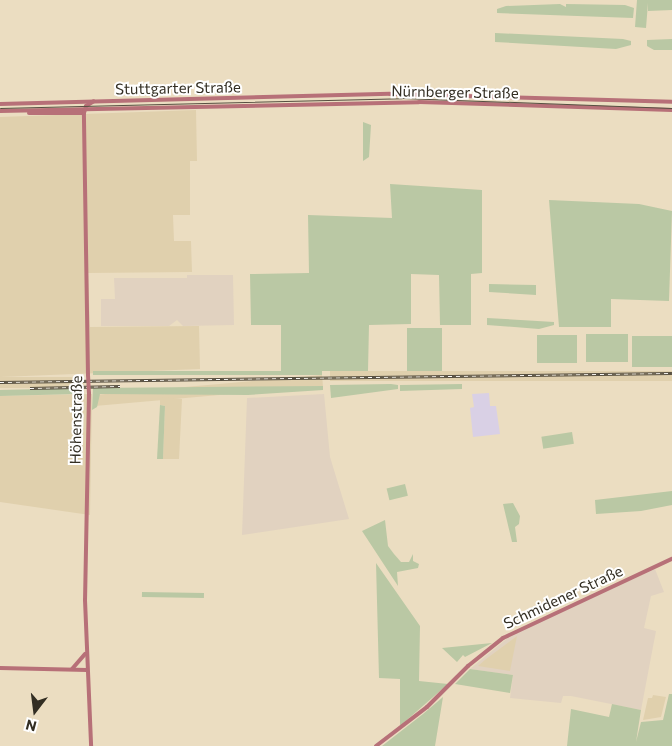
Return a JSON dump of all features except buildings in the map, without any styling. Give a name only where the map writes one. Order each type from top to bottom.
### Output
[{"type":"main road","name":"Nürnberger Straße","points":[[356,94],[672,102]]},
{"type":"main road","name":"Stuttgarter Straße","points":[[0,104],[356,94]]},
{"type":"main road","points":[[362,102],[369,94]]},
{"type":"main road","points":[[373,102],[381,94]]},
{"type":"main road","points":[[76,101],[84,111],[96,100]]},
{"type":"main road","name":"Nürnberger Straße","points":[[237,105],[373,102],[672,110]]},
{"type":"main road","name":"Stuttgarter Straße","points":[[0,111],[84,111],[237,105]]},
{"type":"main road","name":"Höhenstraße","points":[[84,111],[89,393],[84,540],[86,652],[91,746]]},
{"type":"main road","name":"Schmidener Straße","points":[[376,746],[428,707],[468,666],[511,633],[672,559]]},
{"type":"main road","points":[[73,668],[86,652]]},
{"type":"main road","points":[[0,668],[73,668],[87,670]]},
{"type":"shaded area","points":[[196,110],[197,161],[190,161],[190,215],[173,215],[174,241],[191,241],[192,272],[88,273],[90,327],[199,326],[200,369],[0,377],[0,117]]},
{"type":"shaded area","points":[[187,275],[233,275],[234,325],[183,326],[177,320],[169,326],[101,326],[101,299],[115,299],[114,278],[187,278]]},
{"type":"shaded area","points":[[330,371],[672,371],[672,381],[330,381]]},
{"type":"shaded area","points":[[322,375],[323,386],[95,406],[94,395]]},
{"type":"shaded area","points":[[0,377],[84,377],[84,388],[0,388]]},
{"type":"shaded area","points":[[489,393],[490,406],[496,406],[500,434],[473,437],[470,408],[474,407],[472,394]]},
{"type":"shaded area","points":[[92,394],[90,515],[0,502],[0,396]]},
{"type":"shaded area","points":[[324,394],[330,457],[349,519],[242,535],[247,398]]},
{"type":"shaded area","points":[[160,397],[182,399],[179,459],[163,459],[165,406],[160,405]]},
{"type":"shaded area","points":[[655,569],[664,592],[651,596],[644,628],[656,631],[641,710],[571,696],[563,696],[561,703],[510,698],[513,675],[470,669],[510,636]]},
{"type":"shaded area","points":[[517,636],[510,671],[478,666],[486,659]]},
{"type":"shaded area","points":[[653,695],[666,697],[661,717],[643,720],[648,698],[652,698]]},
{"type":"green space","points":[[637,0],[672,0],[672,10],[648,11],[648,3],[646,28],[635,27]]},
{"type":"green space","points":[[560,4],[566,7],[566,4],[625,5],[634,8],[633,18],[497,13],[497,9],[506,6]]},
{"type":"green space","points":[[495,33],[623,39],[631,41],[631,45],[616,49],[495,42]]},
{"type":"green space","points":[[672,39],[672,50],[654,50],[647,46],[647,40]]},
{"type":"green space","points":[[363,122],[371,125],[369,157],[363,161]]},
{"type":"green space","points":[[390,184],[482,190],[482,273],[471,274],[471,325],[440,325],[439,275],[411,274],[411,324],[369,325],[368,371],[281,371],[281,325],[251,325],[250,274],[309,273],[308,215],[392,218]]},
{"type":"green space","points":[[549,200],[639,204],[672,211],[669,301],[611,299],[611,327],[559,327]]},
{"type":"green space","points":[[489,284],[536,285],[536,295],[489,292]]},
{"type":"green space","points":[[487,318],[554,322],[554,325],[539,329],[487,325]]},
{"type":"green space","points":[[407,328],[442,328],[442,371],[407,371]]},
{"type":"green space","points":[[586,334],[628,334],[628,362],[586,362]]},
{"type":"green space","points":[[537,335],[577,335],[577,363],[537,363]]},
{"type":"green space","points":[[632,336],[672,336],[672,367],[632,367]]},
{"type":"green space","points":[[93,371],[322,371],[322,375],[93,375]]},
{"type":"green space","points":[[462,384],[462,389],[400,391],[400,385]]},
{"type":"green space","points":[[330,385],[398,385],[398,389],[331,398]]},
{"type":"green space","points":[[323,386],[323,390],[248,395],[100,394],[97,407],[92,410],[93,388]]},
{"type":"green space","points":[[84,388],[82,393],[77,394],[0,396],[0,390]]},
{"type":"green space","points":[[160,405],[165,406],[163,459],[157,459]]},
{"type":"green space","points":[[572,432],[574,444],[543,449],[541,437]]},
{"type":"green space","points":[[405,484],[408,496],[389,500],[387,489]]},
{"type":"green space","points":[[672,491],[672,505],[641,511],[596,514],[595,500]]},
{"type":"green space","points":[[513,503],[520,516],[519,524],[515,527],[517,542],[512,542],[503,504]]},
{"type":"green space","points":[[385,520],[388,546],[394,554],[401,562],[409,562],[413,554],[413,561],[419,564],[418,568],[397,572],[398,586],[362,531]]},
{"type":"green space","points":[[376,563],[420,626],[419,681],[448,684],[400,726],[400,679],[379,678]]},
{"type":"green space","points":[[142,592],[204,593],[204,598],[142,597]]},
{"type":"green space","points":[[492,643],[465,657],[463,655],[457,662],[442,648]]},
{"type":"green space","points":[[470,669],[513,675],[510,693],[455,684]]},
{"type":"green space","points":[[669,694],[672,694],[672,746],[567,746],[571,709],[609,717],[612,704],[641,710],[636,742],[641,722],[663,720]]},
{"type":"green space","points":[[443,697],[435,746],[382,746],[423,714]]},
{"type":"tram line","points":[[0,108],[402,98],[672,108]]},
{"type":"railway","points":[[0,382],[672,373]]},
{"type":"railway","points":[[30,388],[120,386]]}]
